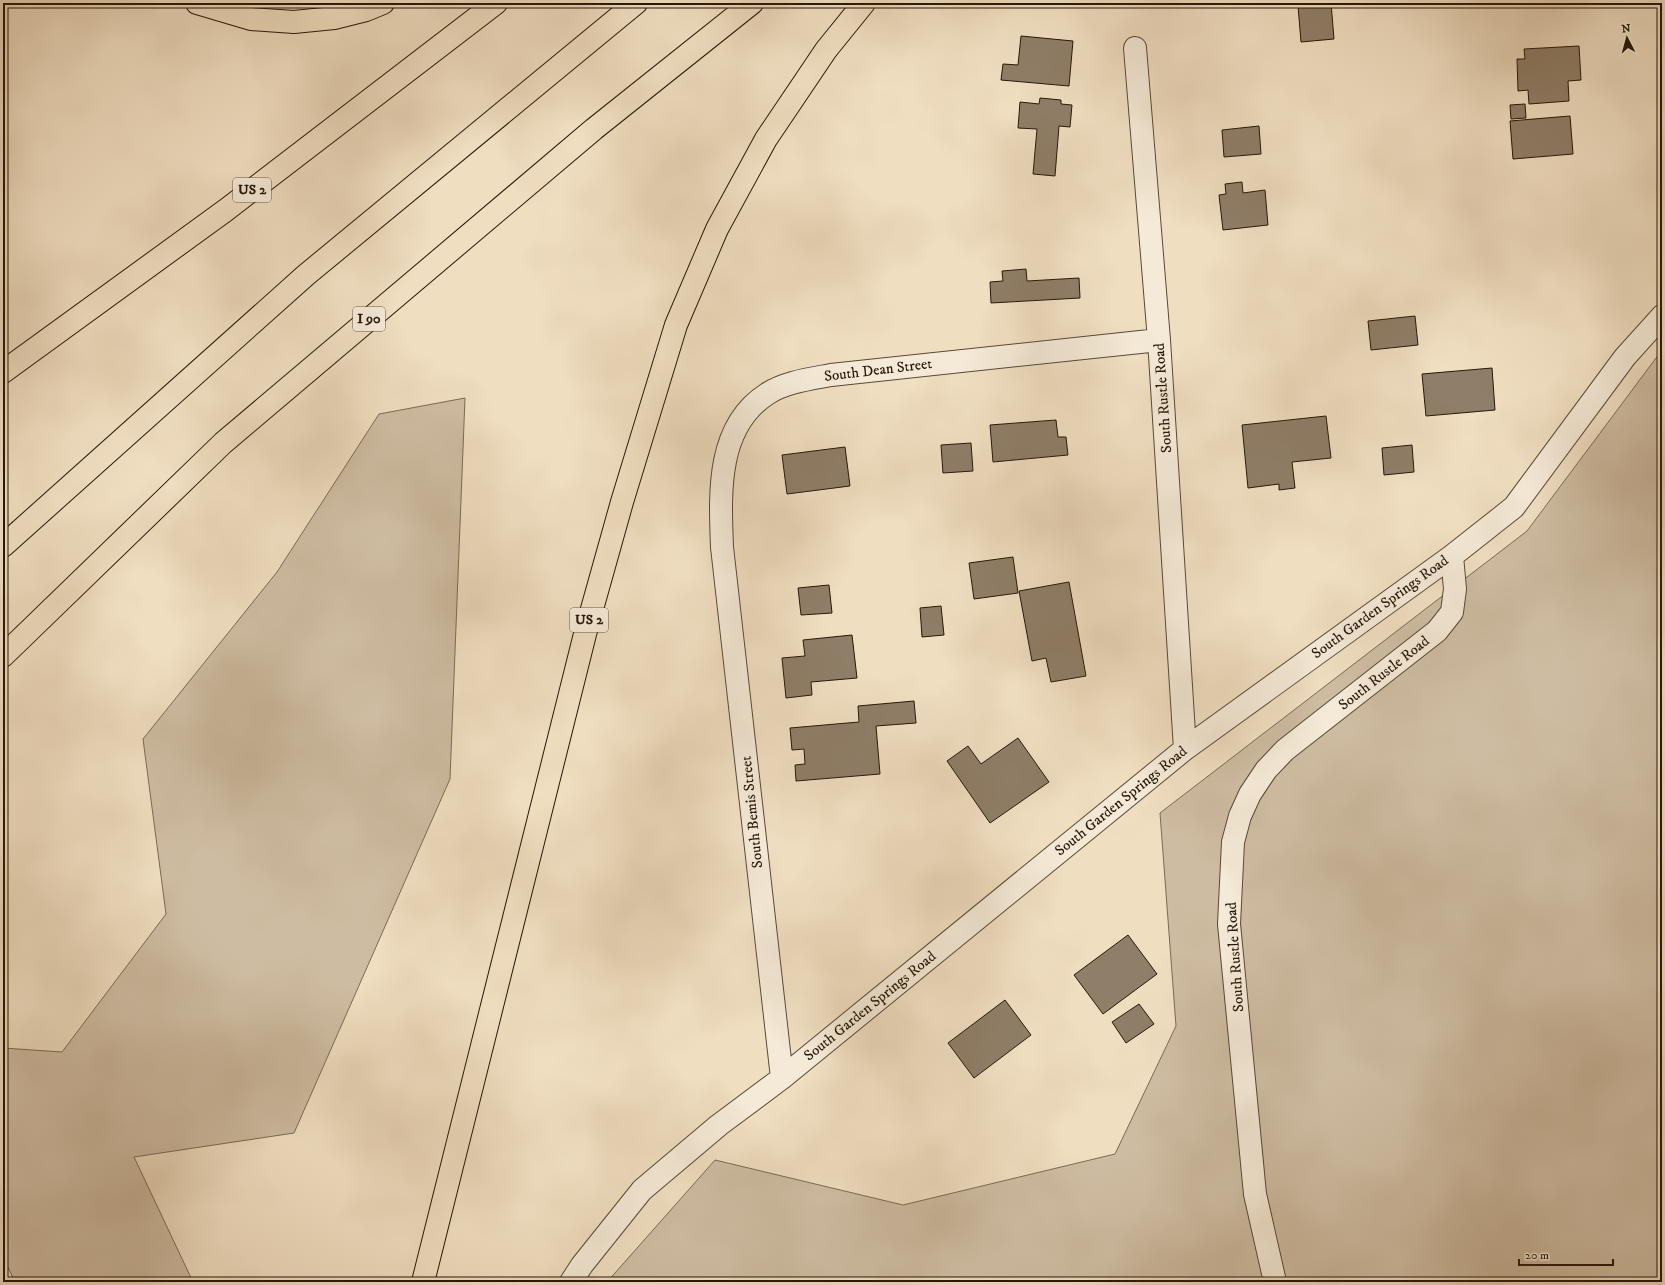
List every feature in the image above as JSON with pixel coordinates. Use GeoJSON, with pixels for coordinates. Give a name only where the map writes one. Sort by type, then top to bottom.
{"type":"FeatureCollection","features":[{"type":"Feature","properties":{"kind":"highway"},"geometry":{"type":"LineString","coordinates":[[197,3],[251,19],[294,22],[334,18],[366,10],[383,3]]}},
{"type":"Feature","properties":{"kind":"highway","name":"US 2"},"geometry":{"type":"LineString","coordinates":[[3,372],[226,210],[496,3]]}},
{"type":"Feature","properties":{"kind":"highway"},"geometry":{"type":"LineString","coordinates":[[3,546],[306,275],[636,3]]}},
{"type":"Feature","properties":{"kind":"highway","name":"I 90"},"geometry":{"type":"LineString","coordinates":[[3,656],[223,443],[594,129],[752,3]]}},
{"type":"Feature","properties":{"kind":"highway","name":"US 2"},"geometry":{"type":"LineString","coordinates":[[423,1282],[585,634],[622,502],[676,325],[717,229],[766,139],[826,50],[864,3]]}},
{"type":"Feature","properties":{"kind":"street","name":"South Rustle Road"},"geometry":{"type":"LineString","coordinates":[[1135,48],[1159,340],[1185,749]]}},
{"type":"Feature","properties":{"kind":"street","name":"South Garden Springs Road"},"geometry":{"type":"LineString","coordinates":[[571,1282],[582,1265],[642,1190],[719,1125],[782,1078],[1185,749],[1452,556],[1514,507],[1625,357],[1662,316]]}},
{"type":"Feature","properties":{"kind":"street","name":"South Dean Street"},"geometry":{"type":"LineString","coordinates":[[722,546],[720,507],[725,456],[735,430],[750,408],[767,394],[793,383],[831,375],[1159,340]]}},
{"type":"Feature","properties":{"kind":"street","name":"South Bemis Street"},"geometry":{"type":"LineString","coordinates":[[722,546],[782,1078]]}},
{"type":"Feature","properties":{"kind":"street","name":"South Rustle Road"},"geometry":{"type":"LineString","coordinates":[[1275,1282],[1255,1194],[1229,924],[1233,842],[1240,816],[1250,794],[1266,770],[1284,750],[1437,631],[1452,612],[1455,589],[1452,556]]}},
{"type":"Feature","properties":{"kind":"shaded area"},"geometry":{"type":"Polygon","coordinates":[[[1662,350],[1662,1282],[607,1282],[715,1160],[903,1205],[1115,1154],[1176,1026],[1160,813],[1527,531],[1662,350]]]}},
{"type":"Feature","properties":{"kind":"shaded area"},"geometry":{"type":"Polygon","coordinates":[[[465,398],[450,779],[294,1133],[134,1157],[193,1282],[15,1282],[3,1257],[3,1048],[62,1052],[166,914],[143,739],[277,572],[379,414],[465,398]]]}},
{"type":"Feature","properties":{"kind":"building"},"geometry":{"type":"Polygon","coordinates":[[[1331,3],[1334,39],[1301,42],[1298,6],[1331,3]]]}},
{"type":"Feature","properties":{"kind":"building"},"geometry":{"type":"Polygon","coordinates":[[[1021,36],[1073,41],[1069,86],[1001,80],[1003,64],[1018,65],[1021,36]]]}},
{"type":"Feature","properties":{"kind":"building"},"geometry":{"type":"Polygon","coordinates":[[[1579,46],[1581,80],[1568,81],[1569,101],[1529,104],[1528,90],[1518,91],[1517,59],[1525,59],[1524,49],[1579,46]]]}},
{"type":"Feature","properties":{"kind":"building"},"geometry":{"type":"Polygon","coordinates":[[[1040,98],[1061,100],[1061,104],[1072,105],[1070,127],[1059,126],[1055,176],[1033,174],[1037,129],[1018,128],[1020,102],[1039,104],[1040,98]]]}},
{"type":"Feature","properties":{"kind":"building"},"geometry":{"type":"Polygon","coordinates":[[[1525,104],[1526,118],[1511,119],[1510,105],[1525,104]]]}},
{"type":"Feature","properties":{"kind":"building"},"geometry":{"type":"Polygon","coordinates":[[[1570,116],[1573,154],[1513,159],[1510,121],[1570,116]]]}},
{"type":"Feature","properties":{"kind":"building"},"geometry":{"type":"Polygon","coordinates":[[[1259,126],[1261,154],[1224,157],[1222,130],[1259,126]]]}},
{"type":"Feature","properties":{"kind":"building"},"geometry":{"type":"Polygon","coordinates":[[[1242,182],[1243,193],[1265,190],[1268,225],[1223,230],[1219,195],[1226,194],[1225,184],[1242,182]]]}},
{"type":"Feature","properties":{"kind":"building"},"geometry":{"type":"Polygon","coordinates":[[[1026,269],[1027,281],[1079,278],[1080,298],[991,303],[990,282],[1003,281],[1002,271],[1026,269]]]}},
{"type":"Feature","properties":{"kind":"building"},"geometry":{"type":"Polygon","coordinates":[[[1415,316],[1418,345],[1371,350],[1368,321],[1415,316]]]}},
{"type":"Feature","properties":{"kind":"building"},"geometry":{"type":"Polygon","coordinates":[[[1492,368],[1495,410],[1426,416],[1422,374],[1492,368]]]}},
{"type":"Feature","properties":{"kind":"building"},"geometry":{"type":"Polygon","coordinates":[[[1326,416],[1331,458],[1292,462],[1295,488],[1279,490],[1279,484],[1248,488],[1242,425],[1326,416]]]}},
{"type":"Feature","properties":{"kind":"building"},"geometry":{"type":"Polygon","coordinates":[[[1056,420],[1058,437],[1066,437],[1068,455],[993,462],[990,425],[1056,420]]]}},
{"type":"Feature","properties":{"kind":"building"},"geometry":{"type":"Polygon","coordinates":[[[971,443],[973,471],[943,473],[941,445],[971,443]]]}},
{"type":"Feature","properties":{"kind":"building"},"geometry":{"type":"Polygon","coordinates":[[[1412,445],[1414,472],[1384,475],[1382,448],[1412,445]]]}},
{"type":"Feature","properties":{"kind":"building"},"geometry":{"type":"Polygon","coordinates":[[[845,447],[850,486],[787,494],[782,455],[845,447]]]}},
{"type":"Feature","properties":{"kind":"building"},"geometry":{"type":"Polygon","coordinates":[[[1013,557],[1018,593],[974,599],[969,563],[1013,557]]]}},
{"type":"Feature","properties":{"kind":"building"},"geometry":{"type":"Polygon","coordinates":[[[1069,582],[1086,676],[1051,682],[1046,658],[1032,661],[1019,591],[1069,582]]]}},
{"type":"Feature","properties":{"kind":"building"},"geometry":{"type":"Polygon","coordinates":[[[829,585],[832,613],[801,615],[798,588],[829,585]]]}},
{"type":"Feature","properties":{"kind":"building"},"geometry":{"type":"Polygon","coordinates":[[[941,606],[944,635],[922,637],[920,608],[941,606]]]}},
{"type":"Feature","properties":{"kind":"building"},"geometry":{"type":"Polygon","coordinates":[[[852,635],[857,678],[811,682],[812,695],[786,698],[782,658],[805,656],[803,640],[852,635]]]}},
{"type":"Feature","properties":{"kind":"building"},"geometry":{"type":"Polygon","coordinates":[[[914,701],[916,723],[876,726],[880,774],[796,781],[795,765],[805,764],[804,749],[792,750],[790,728],[859,722],[858,706],[914,701]]]}},
{"type":"Feature","properties":{"kind":"building"},"geometry":{"type":"Polygon","coordinates":[[[1018,738],[1049,782],[990,823],[947,761],[968,746],[981,764],[1018,738]]]}},
{"type":"Feature","properties":{"kind":"building"},"geometry":{"type":"Polygon","coordinates":[[[1128,935],[1157,974],[1103,1014],[1074,975],[1128,935]]]}},
{"type":"Feature","properties":{"kind":"building"},"geometry":{"type":"Polygon","coordinates":[[[1005,1000],[1031,1035],[974,1078],[948,1043],[1005,1000]]]}},
{"type":"Feature","properties":{"kind":"building"},"geometry":{"type":"Polygon","coordinates":[[[1139,1004],[1154,1024],[1126,1043],[1112,1022],[1139,1004]]]}}]}
